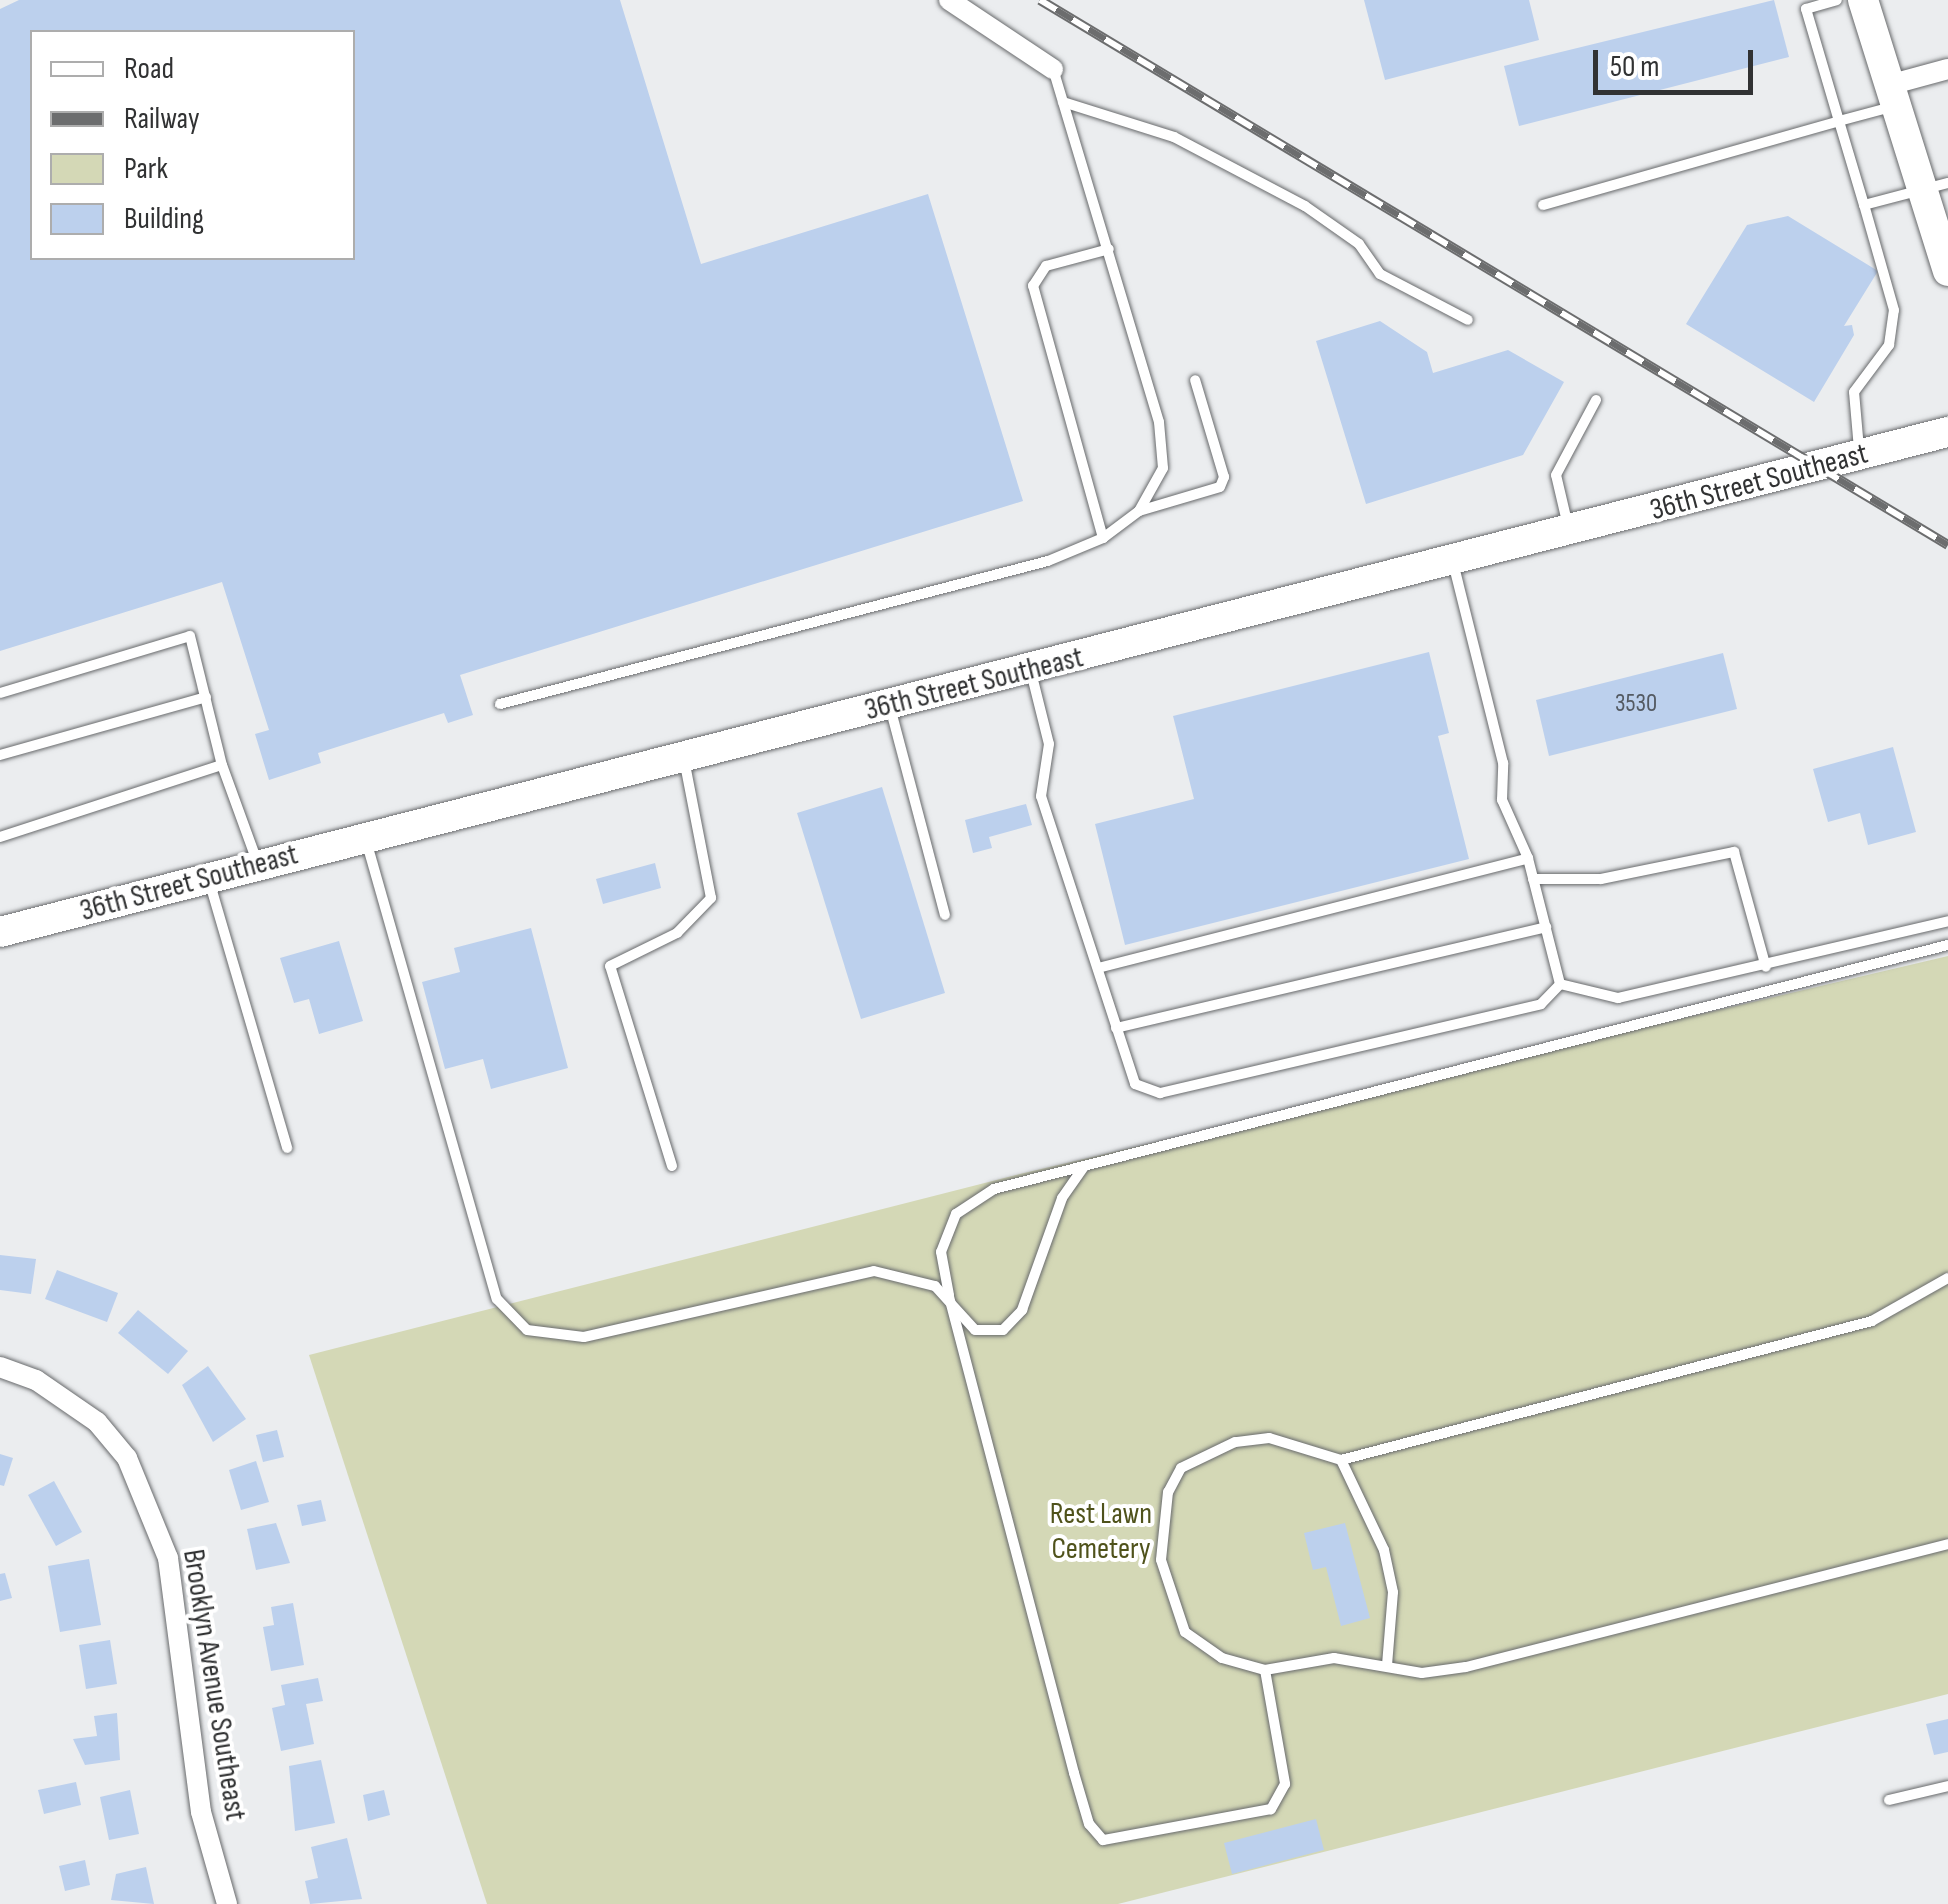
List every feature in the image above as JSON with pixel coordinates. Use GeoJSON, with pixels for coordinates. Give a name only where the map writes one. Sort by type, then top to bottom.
{"type":"FeatureCollection","features":[{"type":"Feature","properties":{"kind":"street"},"geometry":{"type":"LineString","coordinates":[[949,0],[1053,69]]}},
{"type":"Feature","properties":{"kind":"street"},"geometry":{"type":"LineString","coordinates":[[1863,0],[1892,95],[1934,186],[1948,271]]}},
{"type":"Feature","properties":{"kind":"street"},"geometry":{"type":"LineString","coordinates":[[1892,95],[1948,69]]}},
{"type":"Feature","properties":{"kind":"street","name":"36th Street Southeast"},"geometry":{"type":"LineString","coordinates":[[0,932],[1948,432]]}},
{"type":"Feature","properties":{"kind":"street","name":"Brooklyn Avenue Southeast"},"geometry":{"type":"LineString","coordinates":[[0,1368],[36,1380],[97,1422],[127,1458],[168,1558],[201,1812],[228,1904]]}},
{"type":"Feature","properties":{"kind":"lane"},"geometry":{"type":"LineString","coordinates":[[1838,0],[1806,9],[1894,310],[1889,345],[1854,392],[1860,455]]}},
{"type":"Feature","properties":{"kind":"lane"},"geometry":{"type":"LineString","coordinates":[[1053,69],[1159,422],[1163,468],[1139,511]]}},
{"type":"Feature","properties":{"kind":"lane"},"geometry":{"type":"LineString","coordinates":[[1543,205],[1839,121],[1892,95]]}},
{"type":"Feature","properties":{"kind":"lane"},"geometry":{"type":"LineString","coordinates":[[1063,102],[1174,137],[1305,206],[1359,244],[1380,274],[1468,320]]}},
{"type":"Feature","properties":{"kind":"lane"},"geometry":{"type":"LineString","coordinates":[[1864,205],[1934,186]]}},
{"type":"Feature","properties":{"kind":"lane"},"geometry":{"type":"LineString","coordinates":[[1103,538],[1033,286],[1046,266],[1108,249]]}},
{"type":"Feature","properties":{"kind":"lane"},"geometry":{"type":"LineString","coordinates":[[500,704],[1048,561],[1103,538],[1139,511],[1220,487],[1224,476],[1195,380]]}},
{"type":"Feature","properties":{"kind":"lane"},"geometry":{"type":"LineString","coordinates":[[1570,532],[1556,475],[1596,400]]}},
{"type":"Feature","properties":{"kind":"lane"},"geometry":{"type":"LineString","coordinates":[[1453,562],[1504,764],[1502,800],[1528,858],[1560,984]]}},
{"type":"Feature","properties":{"kind":"lane"},"geometry":{"type":"LineString","coordinates":[[0,694],[190,636],[222,765],[258,865]]}},
{"type":"Feature","properties":{"kind":"lane"},"geometry":{"type":"LineString","coordinates":[[1030,670],[1048,744],[1040,796],[1135,1084],[1160,1093],[1541,1004],[1560,984]]}},
{"type":"Feature","properties":{"kind":"lane"},"geometry":{"type":"LineString","coordinates":[[0,755],[206,697]]}},
{"type":"Feature","properties":{"kind":"lane"},"geometry":{"type":"LineString","coordinates":[[890,706],[944,915]]}},
{"type":"Feature","properties":{"kind":"lane"},"geometry":{"type":"LineString","coordinates":[[672,1166],[610,966],[678,934],[710,898],[684,758]]}},
{"type":"Feature","properties":{"kind":"lane"},"geometry":{"type":"LineString","coordinates":[[0,837],[222,765]]}},
{"type":"Feature","properties":{"kind":"lane"},"geometry":{"type":"LineString","coordinates":[[365,838],[458,1180],[508,1318],[555,1338],[584,1336],[874,1271],[910,1276],[949,1295],[975,1330],[1014,1323],[1062,1198],[1084,1166]]}},
{"type":"Feature","properties":{"kind":"lane"},"geometry":{"type":"LineString","coordinates":[[1533,878],[1601,879],[1734,852],[1766,967]]}},
{"type":"Feature","properties":{"kind":"lane"},"geometry":{"type":"LineString","coordinates":[[1098,968],[1528,858]]}},
{"type":"Feature","properties":{"kind":"lane"},"geometry":{"type":"LineString","coordinates":[[208,878],[287,1148]]}},
{"type":"Feature","properties":{"kind":"lane"},"geometry":{"type":"LineString","coordinates":[[1560,984],[1618,998],[1766,967],[1948,921]]}},
{"type":"Feature","properties":{"kind":"lane"},"geometry":{"type":"LineString","coordinates":[[1116,1028],[1546,927]]}},
{"type":"Feature","properties":{"kind":"lane"},"geometry":{"type":"LineString","coordinates":[[1264,1670],[1286,1784],[1270,1808],[1102,1840],[1074,1774],[949,1295],[942,1252],[947,1229],[970,1200],[1084,1166],[1948,945]]}},
{"type":"Feature","properties":{"kind":"lane"},"geometry":{"type":"LineString","coordinates":[[1948,1278],[1872,1320],[1341,1460],[1268,1438],[1235,1442],[1181,1468],[1168,1492],[1160,1560],[1185,1632],[1222,1658],[1264,1670],[1334,1658],[1422,1674],[1466,1667],[1948,1544]]}},
{"type":"Feature","properties":{"kind":"lane"},"geometry":{"type":"LineString","coordinates":[[1341,1460],[1384,1550],[1393,1592],[1387,1665]]}},
{"type":"Feature","properties":{"kind":"lane"},"geometry":{"type":"LineString","coordinates":[[1889,1800],[1948,1786]]}},
{"type":"Feature","properties":{"kind":"green space","name":"Rest Lawn Cemetery"},"geometry":{"type":"Polygon","coordinates":[[[1948,956],[1948,1694],[1118,1904],[487,1904],[309,1355],[1020,1174],[1948,956]]]}},
{"type":"Feature","properties":{"kind":"building"},"geometry":{"type":"Polygon","coordinates":[[[19,0],[620,0],[701,264],[928,194],[1023,501],[460,675],[473,715],[448,723],[444,713],[318,753],[321,763],[269,780],[255,734],[269,730],[222,582],[0,651],[0,9],[19,0]]]}},
{"type":"Feature","properties":{"kind":"building"},"geometry":{"type":"Polygon","coordinates":[[[1364,0],[1529,0],[1539,40],[1385,80],[1364,0]]]}},
{"type":"Feature","properties":{"kind":"building"},"geometry":{"type":"Polygon","coordinates":[[[1774,0],[1789,57],[1519,126],[1504,66],[1774,0]]]}},
{"type":"Feature","properties":{"kind":"building"},"geometry":{"type":"Polygon","coordinates":[[[1788,216],[1878,271],[1844,326],[1852,325],[1854,335],[1814,402],[1686,324],[1747,225],[1788,216]]]}},
{"type":"Feature","properties":{"kind":"building"},"geometry":{"type":"Polygon","coordinates":[[[1380,321],[1427,352],[1433,373],[1508,350],[1564,382],[1523,455],[1366,504],[1316,341],[1380,321]]]}},
{"type":"Feature","properties":{"kind":"building"},"geometry":{"type":"Polygon","coordinates":[[[1429,652],[1449,733],[1438,736],[1469,859],[1125,945],[1095,824],[1194,799],[1173,716],[1429,652]]]}},
{"type":"Feature","properties":{"kind":"building"},"geometry":{"type":"Polygon","coordinates":[[[1723,653],[1737,709],[1549,756],[1536,700],[1723,653]]]}},
{"type":"Feature","properties":{"kind":"building"},"geometry":{"type":"Polygon","coordinates":[[[1893,747],[1916,832],[1868,845],[1860,813],[1828,822],[1813,769],[1893,747]]]}},
{"type":"Feature","properties":{"kind":"building"},"geometry":{"type":"Polygon","coordinates":[[[882,787],[945,993],[861,1019],[797,813],[882,787]]]}},
{"type":"Feature","properties":{"kind":"building"},"geometry":{"type":"Polygon","coordinates":[[[1026,804],[1032,825],[989,837],[992,848],[973,853],[965,820],[1026,804]]]}},
{"type":"Feature","properties":{"kind":"building"},"geometry":{"type":"Polygon","coordinates":[[[655,863],[661,888],[603,904],[596,879],[655,863]]]}},
{"type":"Feature","properties":{"kind":"building"},"geometry":{"type":"Polygon","coordinates":[[[531,928],[568,1068],[491,1089],[483,1059],[445,1069],[422,982],[460,972],[454,948],[531,928]]]}},
{"type":"Feature","properties":{"kind":"building"},"geometry":{"type":"Polygon","coordinates":[[[339,941],[363,1021],[319,1034],[309,999],[294,1003],[280,958],[339,941]]]}},
{"type":"Feature","properties":{"kind":"building"},"geometry":{"type":"Polygon","coordinates":[[[0,1255],[36,1259],[31,1294],[0,1290],[0,1255]]]}},
{"type":"Feature","properties":{"kind":"building"},"geometry":{"type":"Polygon","coordinates":[[[57,1270],[118,1293],[107,1322],[45,1299],[57,1270]]]}},
{"type":"Feature","properties":{"kind":"building"},"geometry":{"type":"Polygon","coordinates":[[[138,1310],[188,1351],[168,1374],[118,1333],[138,1310]]]}},
{"type":"Feature","properties":{"kind":"building"},"geometry":{"type":"Polygon","coordinates":[[[208,1366],[246,1419],[213,1442],[182,1385],[208,1366]]]}},
{"type":"Feature","properties":{"kind":"building"},"geometry":{"type":"Polygon","coordinates":[[[277,1430],[284,1457],[263,1462],[256,1435],[277,1430]]]}},
{"type":"Feature","properties":{"kind":"building"},"geometry":{"type":"Polygon","coordinates":[[[0,1454],[13,1458],[4,1486],[0,1485],[0,1454]]]}},
{"type":"Feature","properties":{"kind":"building"},"geometry":{"type":"Polygon","coordinates":[[[256,1461],[269,1502],[241,1510],[229,1470],[256,1461]]]}},
{"type":"Feature","properties":{"kind":"building"},"geometry":{"type":"Polygon","coordinates":[[[54,1481],[82,1532],[56,1546],[28,1495],[54,1481]]]}},
{"type":"Feature","properties":{"kind":"building"},"geometry":{"type":"Polygon","coordinates":[[[321,1500],[326,1521],[302,1526],[297,1505],[321,1500]]]}},
{"type":"Feature","properties":{"kind":"building"},"geometry":{"type":"Polygon","coordinates":[[[276,1523],[290,1563],[256,1570],[247,1529],[276,1523]]]}},
{"type":"Feature","properties":{"kind":"building"},"geometry":{"type":"Polygon","coordinates":[[[1345,1523],[1370,1618],[1341,1626],[1326,1567],[1313,1570],[1304,1533],[1345,1523]]]}},
{"type":"Feature","properties":{"kind":"building"},"geometry":{"type":"Polygon","coordinates":[[[89,1559],[101,1625],[60,1632],[48,1566],[89,1559]]]}},
{"type":"Feature","properties":{"kind":"building"},"geometry":{"type":"Polygon","coordinates":[[[5,1573],[12,1598],[0,1601],[0,1574],[5,1573]]]}},
{"type":"Feature","properties":{"kind":"building"},"geometry":{"type":"Polygon","coordinates":[[[293,1603],[304,1665],[271,1671],[263,1627],[274,1625],[271,1607],[293,1603]]]}},
{"type":"Feature","properties":{"kind":"building"},"geometry":{"type":"Polygon","coordinates":[[[110,1640],[117,1684],[86,1689],[79,1645],[110,1640]]]}},
{"type":"Feature","properties":{"kind":"building"},"geometry":{"type":"Polygon","coordinates":[[[318,1678],[323,1701],[306,1704],[314,1744],[281,1751],[272,1708],[285,1705],[281,1685],[318,1678]]]}},
{"type":"Feature","properties":{"kind":"building"},"geometry":{"type":"Polygon","coordinates":[[[117,1713],[120,1760],[85,1765],[73,1739],[97,1736],[94,1716],[117,1713]]]}},
{"type":"Feature","properties":{"kind":"building"},"geometry":{"type":"Polygon","coordinates":[[[1948,1719],[1948,1752],[1934,1755],[1926,1724],[1948,1719]]]}},
{"type":"Feature","properties":{"kind":"building"},"geometry":{"type":"Polygon","coordinates":[[[321,1760],[335,1823],[295,1831],[289,1766],[321,1760]]]}},
{"type":"Feature","properties":{"kind":"building"},"geometry":{"type":"Polygon","coordinates":[[[76,1782],[81,1805],[44,1814],[38,1790],[76,1782]]]}},
{"type":"Feature","properties":{"kind":"building"},"geometry":{"type":"Polygon","coordinates":[[[130,1790],[139,1834],[109,1840],[100,1797],[130,1790]]]}},
{"type":"Feature","properties":{"kind":"building"},"geometry":{"type":"Polygon","coordinates":[[[384,1790],[390,1815],[368,1821],[363,1795],[384,1790]]]}},
{"type":"Feature","properties":{"kind":"building"},"geometry":{"type":"Polygon","coordinates":[[[1316,1819],[1324,1850],[1232,1874],[1224,1843],[1316,1819]]]}},
{"type":"Feature","properties":{"kind":"building"},"geometry":{"type":"Polygon","coordinates":[[[347,1838],[362,1899],[310,1904],[305,1881],[318,1878],[311,1847],[347,1838]]]}},
{"type":"Feature","properties":{"kind":"building"},"geometry":{"type":"Polygon","coordinates":[[[85,1860],[90,1885],[65,1891],[59,1866],[85,1860]]]}},
{"type":"Feature","properties":{"kind":"building"},"geometry":{"type":"Polygon","coordinates":[[[146,1867],[154,1904],[111,1900],[116,1874],[146,1867]]]}},
{"type":"Feature","properties":{"kind":"railway"},"geometry":{"type":"LineString","coordinates":[[1040,0],[1948,545]]}}]}
